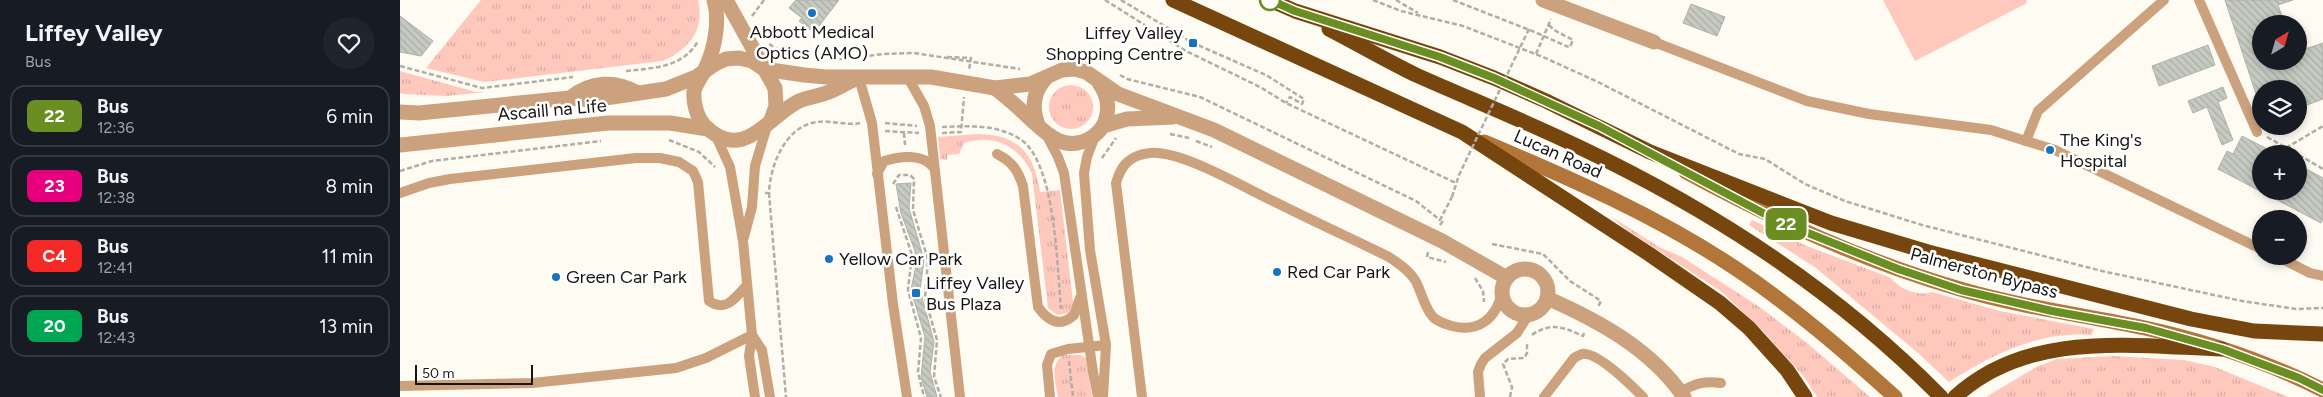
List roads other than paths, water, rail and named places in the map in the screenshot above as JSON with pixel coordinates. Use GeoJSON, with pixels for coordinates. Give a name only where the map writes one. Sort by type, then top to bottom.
{"type":"FeatureCollection","features":[{"type":"Feature","properties":{"kind":"highway","name":"Lucan Road"},"geometry":{"type":"LineString","coordinates":[[1173,0],[1462,132]]}},
{"type":"Feature","properties":{"kind":"highway"},"geometry":{"type":"LineString","coordinates":[[1270,0],[1295,11],[1414,74],[1580,147],[1695,208],[1772,256],[1830,299],[1916,371],[1942,397]]}},
{"type":"Feature","properties":{"kind":"highway"},"geometry":{"type":"LineString","coordinates":[[1295,11],[1424,52],[1494,78],[1650,152],[1831,222],[1928,252],[2191,319],[2254,331],[2323,334]]}},
{"type":"Feature","properties":{"kind":"highway"},"geometry":{"type":"LineString","coordinates":[[1462,132],[1649,254],[1720,304],[1749,328],[1787,370],[1805,397]]}},
{"type":"Feature","properties":{"kind":"highway"},"geometry":{"type":"LineString","coordinates":[[1955,397],[1997,367],[2018,358],[2046,350],[2080,346],[2222,349]]}},
{"type":"Feature","properties":{"kind":"main road","name":"Lucan Road"},"geometry":{"type":"LineString","coordinates":[[1462,132],[1550,169],[1636,211],[1718,258],[1782,302],[1895,397]]}},
{"type":"Feature","properties":{"kind":"main road","name":"Palmerston Bypass"},"geometry":{"type":"LineString","coordinates":[[1650,152],[1778,221],[1898,269],[1961,290],[2052,311],[2146,328],[2222,349],[2299,378],[2323,390]]}},
{"type":"Feature","properties":{"kind":"street"},"geometry":{"type":"LineString","coordinates":[[714,0],[716,28],[709,61],[694,90],[699,117],[712,132],[724,138],[737,140],[751,138],[800,101],[829,92],[859,78]]}},
{"type":"Feature","properties":{"kind":"street"},"geometry":{"type":"LineString","coordinates":[[726,0],[772,80],[776,93],[776,106],[769,123]]}},
{"type":"Feature","properties":{"kind":"street"},"geometry":{"type":"LineString","coordinates":[[1543,0],[1654,42]]}},
{"type":"Feature","properties":{"kind":"street"},"geometry":{"type":"LineString","coordinates":[[704,73],[715,64],[726,59],[740,58],[752,61],[764,69],[826,77],[907,76],[959,81],[995,88],[1030,84],[1062,70],[1074,69],[1086,72],[1118,94],[1182,116],[1214,130],[1442,241],[1507,278]]}},
{"type":"Feature","properties":{"kind":"street","name":"Ascaill na Life"},"geometry":{"type":"LineString","coordinates":[[400,112],[419,113],[570,98],[582,88],[609,84],[625,86],[638,93],[666,89],[704,73]]}},
{"type":"Feature","properties":{"kind":"street"},"geometry":{"type":"LineString","coordinates":[[1043,131],[1034,115],[1033,103],[1036,92],[1047,77]]}},
{"type":"Feature","properties":{"kind":"street"},"geometry":{"type":"LineString","coordinates":[[1097,79],[1104,90],[1108,102],[1108,114],[1099,131]]}},
{"type":"Feature","properties":{"kind":"street"},"geometry":{"type":"LineString","coordinates":[[995,88],[1043,131],[1058,142],[1071,144],[1084,142],[1099,131],[1127,119],[1182,116]]}},
{"type":"Feature","properties":{"kind":"street","name":"Ascaill na Life"},"geometry":{"type":"LineString","coordinates":[[400,145],[608,123],[661,123],[712,132]]}},
{"type":"Feature","properties":{"kind":"street"},"geometry":{"type":"LineString","coordinates":[[1520,270],[1535,272],[1545,283],[1547,298],[1540,309],[1529,314],[1516,313],[1506,305],[1502,292],[1507,278],[1520,270]]}},
{"type":"Feature","properties":{"kind":"street"},"geometry":{"type":"LineString","coordinates":[[1547,298],[1582,314],[1627,340],[1646,356],[1683,395]]}},
{"type":"Feature","properties":{"kind":"lane"},"geometry":{"type":"LineString","coordinates":[[2026,141],[2038,111],[2164,0]]}},
{"type":"Feature","properties":{"kind":"lane"},"geometry":{"type":"LineString","coordinates":[[2199,0],[2252,121]]}},
{"type":"Feature","properties":{"kind":"lane"},"geometry":{"type":"LineString","coordinates":[[1654,42],[1807,101],[1869,114],[1991,130],[2055,150],[2252,245]]}},
{"type":"Feature","properties":{"kind":"lane"},"geometry":{"type":"LineString","coordinates":[[907,76],[924,106],[931,130],[960,397]]}},
{"type":"Feature","properties":{"kind":"lane"},"geometry":{"type":"LineString","coordinates":[[859,78],[873,127],[893,304],[907,397]]}},
{"type":"Feature","properties":{"kind":"lane"},"geometry":{"type":"LineString","coordinates":[[743,241],[752,207],[755,166],[769,123]]}},
{"type":"Feature","properties":{"kind":"lane"},"geometry":{"type":"LineString","coordinates":[[1043,131],[1058,156],[1064,174],[1098,397]]}},
{"type":"Feature","properties":{"kind":"lane"},"geometry":{"type":"LineString","coordinates":[[1099,131],[1086,157],[1084,173],[1090,250],[1106,345],[1102,397]]}},
{"type":"Feature","properties":{"kind":"lane"},"geometry":{"type":"LineString","coordinates":[[712,132],[730,167],[743,241],[752,335],[749,356],[756,397]]}},
{"type":"Feature","properties":{"kind":"lane"},"geometry":{"type":"LineString","coordinates":[[1142,397],[1116,183],[1120,170],[1127,161],[1138,155],[1152,153],[1190,162],[1389,257],[1407,270],[1414,279],[1427,308],[1441,322],[1466,328],[1482,325],[1490,318],[1499,305],[1502,292]]}},
{"type":"Feature","properties":{"kind":"lane"},"geometry":{"type":"LineString","coordinates":[[997,154],[1007,159],[1017,169],[1023,186],[1038,308],[1051,321],[1062,323],[1069,320],[1078,309],[1081,292]]}},
{"type":"Feature","properties":{"kind":"lane"},"geometry":{"type":"LineString","coordinates":[[400,193],[429,182],[519,170],[636,158],[673,160],[693,171],[698,182],[709,301],[718,306],[727,305],[747,285]]}},
{"type":"Feature","properties":{"kind":"lane"},"geometry":{"type":"LineString","coordinates":[[877,174],[884,161],[890,160],[920,158],[930,162],[934,168]]}},
{"type":"Feature","properties":{"kind":"lane"},"geometry":{"type":"LineString","coordinates":[[2294,265],[2310,273],[2323,276]]}},
{"type":"Feature","properties":{"kind":"lane"},"geometry":{"type":"LineString","coordinates":[[1480,397],[1478,372],[1481,364],[1485,358],[1517,333],[1529,314]]}},
{"type":"Feature","properties":{"kind":"lane"},"geometry":{"type":"LineString","coordinates":[[400,386],[532,383],[676,368],[706,358],[752,335]]}},
{"type":"Feature","properties":{"kind":"lane"},"geometry":{"type":"LineString","coordinates":[[752,335],[762,350],[770,397]]}},
{"type":"Feature","properties":{"kind":"lane"},"geometry":{"type":"LineString","coordinates":[[1050,397],[1048,358],[1056,351],[1106,345]]}},
{"type":"Feature","properties":{"kind":"lane"},"geometry":{"type":"LineString","coordinates":[[1544,397],[1574,358],[1582,354],[1588,354],[1602,362],[1643,397]]}},
{"type":"Feature","properties":{"kind":"lane"},"geometry":{"type":"LineString","coordinates":[[1683,395],[1693,384],[1706,381],[1721,383]]}},
{"type":"Feature","properties":{"kind":"place","name":"Abbott Medical Optics (AMO)"},"geometry":{"type":"Point","coordinates":[812,13]}},
{"type":"Feature","properties":{"kind":"place","name":"Liffey Valley Shopping Centre"},"geometry":{"type":"Point","coordinates":[1193,43]}},
{"type":"Feature","properties":{"kind":"place","name":"The King's Hospital"},"geometry":{"type":"Point","coordinates":[2050,150]}},
{"type":"Feature","properties":{"kind":"place","name":"Yellow Car Park"},"geometry":{"type":"Point","coordinates":[829,259]}},
{"type":"Feature","properties":{"kind":"place","name":"Red Car Park"},"geometry":{"type":"Point","coordinates":[1277,272]}},
{"type":"Feature","properties":{"kind":"place","name":"Green Car Park"},"geometry":{"type":"Point","coordinates":[556,277]}},
{"type":"Feature","properties":{"kind":"place","name":"Liffey Valley Bus Plaza"},"geometry":{"type":"Point","coordinates":[916,293]}}]}
